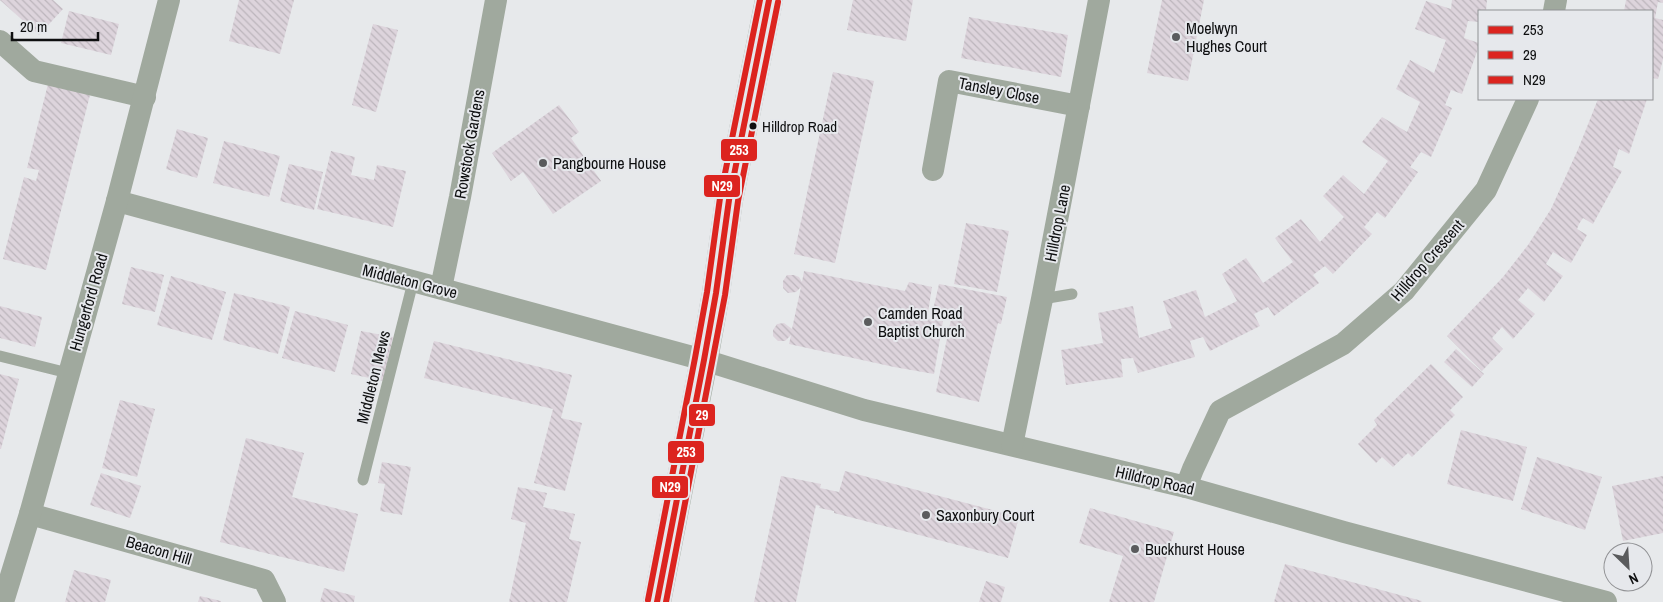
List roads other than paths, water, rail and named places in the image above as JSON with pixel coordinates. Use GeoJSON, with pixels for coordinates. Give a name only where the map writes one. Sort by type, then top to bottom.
{"type":"FeatureCollection","features":[{"type":"Feature","properties":{"kind":"highway"},"geometry":{"type":"LineString","coordinates":[[657,602],[704,360],[729,200],[769,0]]}},
{"type":"Feature","properties":{"kind":"street","name":"Hungerford Road"},"geometry":{"type":"LineString","coordinates":[[3,602],[30,514],[117,201],[169,0]]}},
{"type":"Feature","properties":{"kind":"street","name":"Rowstock Gardens"},"geometry":{"type":"LineString","coordinates":[[441,288],[460,197],[496,0]]}},
{"type":"Feature","properties":{"kind":"street","name":"Hilldrop Lane"},"geometry":{"type":"LineString","coordinates":[[1012,445],[1099,0]]}},
{"type":"Feature","properties":{"kind":"street"},"geometry":{"type":"LineString","coordinates":[[0,42],[34,70],[145,97]]}},
{"type":"Feature","properties":{"kind":"street","name":"Tansley Close"},"geometry":{"type":"LineString","coordinates":[[933,170],[949,80],[1079,106]]}},
{"type":"Feature","properties":{"kind":"street","name":"Hilldrop Crescent"},"geometry":{"type":"LineString","coordinates":[[1186,487],[1192,469],[1220,411],[1343,344],[1404,291],[1486,190],[1528,100]]}},
{"type":"Feature","properties":{"kind":"street","name":"Middleton Grove"},"geometry":{"type":"LineString","coordinates":[[117,201],[704,360]]}},
{"type":"Feature","properties":{"kind":"street","name":"Hilldrop Road"},"geometry":{"type":"LineString","coordinates":[[704,360],[864,410],[1186,487],[1344,532],[1606,602]]}},
{"type":"Feature","properties":{"kind":"street","name":"Beacon Hill"},"geometry":{"type":"LineString","coordinates":[[30,514],[264,580],[275,602]]}},
{"type":"Feature","properties":{"kind":"lane","name":"Middleton Mews"},"geometry":{"type":"LineString","coordinates":[[363,480],[413,282]]}},
{"type":"Feature","properties":{"kind":"lane"},"geometry":{"type":"LineString","coordinates":[[1042,299],[1072,294]]}},
{"type":"Feature","properties":{"kind":"lane"},"geometry":{"type":"LineString","coordinates":[[0,356],[68,373]]}},
{"type":"Feature","properties":{"kind":"place","name":"Moelwyn Hughes Court"},"geometry":{"type":"Point","coordinates":[1176,37]}},
{"type":"Feature","properties":{"kind":"place","name":"Hilldrop Road"},"geometry":{"type":"Point","coordinates":[753,126]}},
{"type":"Feature","properties":{"kind":"place","name":"Pangbourne House"},"geometry":{"type":"Point","coordinates":[543,163]}},
{"type":"Feature","properties":{"kind":"place","name":"Camden Road Baptist Church"},"geometry":{"type":"Point","coordinates":[868,322]}},
{"type":"Feature","properties":{"kind":"place","name":"Saxonbury Court"},"geometry":{"type":"Point","coordinates":[926,515]}},
{"type":"Feature","properties":{"kind":"place","name":"Buckhurst House"},"geometry":{"type":"Point","coordinates":[1135,549]}}]}
